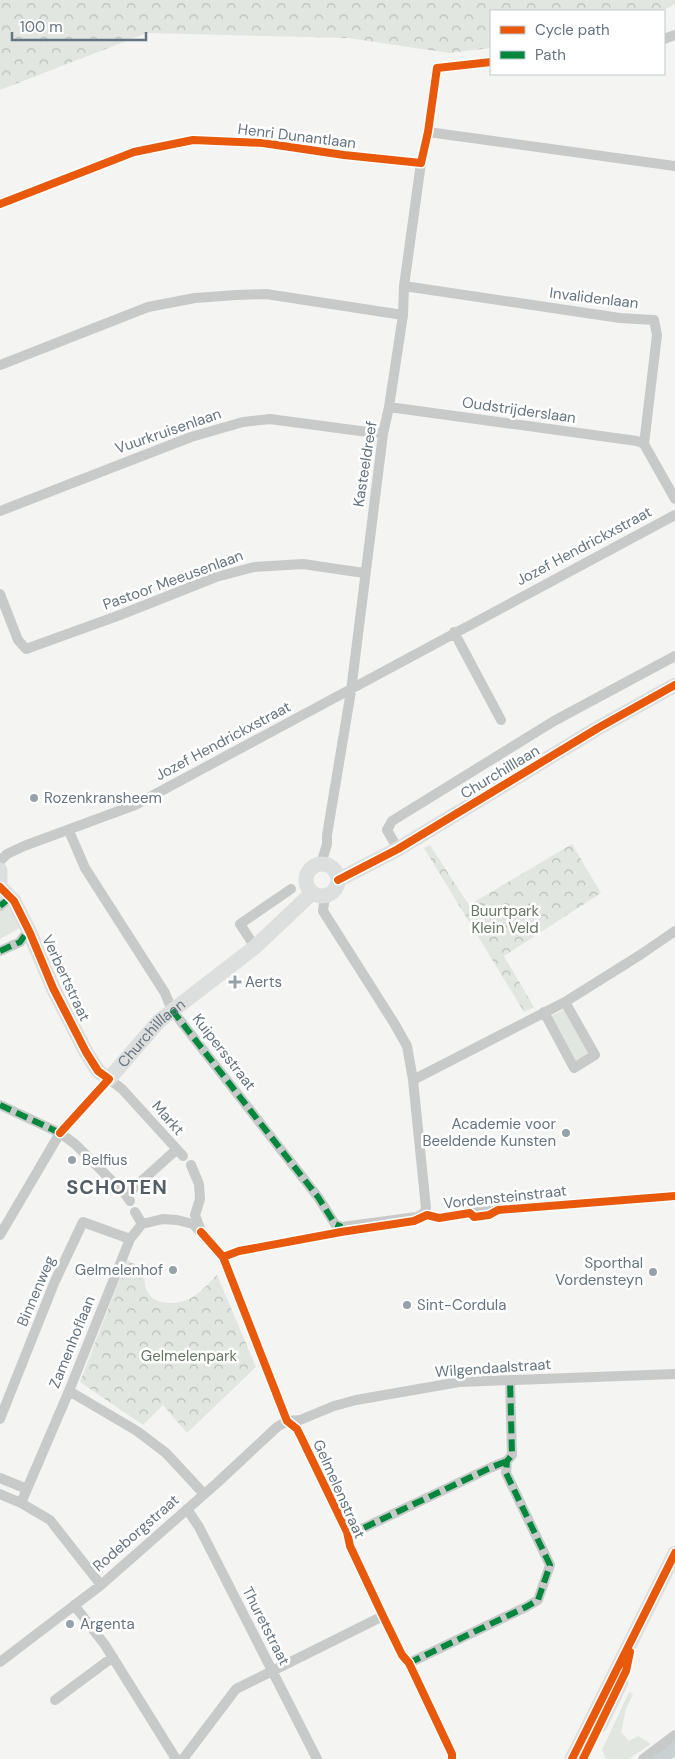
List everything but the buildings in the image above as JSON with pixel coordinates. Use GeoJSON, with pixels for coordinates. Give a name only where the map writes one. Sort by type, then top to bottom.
{"type":"FeatureCollection","features":[{"type":"Feature","properties":{"kind":"street","name":"Kasteeldreef"},"geometry":{"type":"LineString","coordinates":[[322,864],[327,844],[351,691],[364,573],[403,315],[404,286],[421,164],[428,132],[437,68],[490,62]]}},
{"type":"Feature","properties":{"kind":"street"},"geometry":{"type":"LineString","coordinates":[[428,132],[675,166]]}},
{"type":"Feature","properties":{"kind":"street","name":"Henri Dunantlaan"},"geometry":{"type":"LineString","coordinates":[[0,204],[134,152],[193,140],[263,143],[344,156],[421,164]]}},
{"type":"Feature","properties":{"kind":"street","name":"Invalidenlaan"},"geometry":{"type":"LineString","coordinates":[[404,286],[620,318],[654,320],[657,335],[644,444]]}},
{"type":"Feature","properties":{"kind":"street"},"geometry":{"type":"LineString","coordinates":[[0,365],[148,308],[195,298],[236,294],[266,294],[403,315]]}},
{"type":"Feature","properties":{"kind":"street","name":"Oudstrijderslaan"},"geometry":{"type":"LineString","coordinates":[[389,407],[637,440],[644,444]]}},
{"type":"Feature","properties":{"kind":"street","name":"Vuurkruisenlaan"},"geometry":{"type":"LineString","coordinates":[[0,511],[191,437],[243,422],[270,419],[384,434]]}},
{"type":"Feature","properties":{"kind":"street"},"geometry":{"type":"LineString","coordinates":[[644,444],[675,499]]}},
{"type":"Feature","properties":{"kind":"street","name":"Jozef Hendrickxstraat"},"geometry":{"type":"LineString","coordinates":[[0,861],[7,854],[15,850],[135,806],[351,691],[454,632],[675,515]]}},
{"type":"Feature","properties":{"kind":"street","name":"Pastoor Meeusenlaan"},"geometry":{"type":"LineString","coordinates":[[0,597],[18,640],[26,649],[120,615],[216,577],[254,567],[303,564],[364,573]]}},
{"type":"Feature","properties":{"kind":"street"},"geometry":{"type":"LineString","coordinates":[[454,632],[502,720]]}},
{"type":"Feature","properties":{"kind":"street","name":"Churchilllaan"},"geometry":{"type":"LineString","coordinates":[[398,849],[386,830],[392,821],[554,722],[675,656]]}},
{"type":"Feature","properties":{"kind":"street","name":"Churchilllaan"},"geometry":{"type":"LineString","coordinates":[[338,880],[398,849],[598,728],[675,685]]}},
{"type":"Feature","properties":{"kind":"street","name":"Kuipersstraat"},"geometry":{"type":"LineString","coordinates":[[69,831],[85,868],[165,993],[172,1010],[318,1197],[335,1224],[342,1227],[417,1217],[424,1213],[426,1208],[413,1080]]}},
{"type":"Feature","properties":{"kind":"street"},"geometry":{"type":"LineString","coordinates":[[318,895],[334,890],[338,880],[331,867],[322,864],[311,868],[307,873],[306,884],[318,895],[323,911],[394,1023],[406,1046],[413,1080],[565,1002],[675,931]]}},
{"type":"Feature","properties":{"kind":"street"},"geometry":{"type":"LineString","coordinates":[[0,870],[0,882]]}},
{"type":"Feature","properties":{"kind":"street"},"geometry":{"type":"LineString","coordinates":[[255,947],[240,924],[291,889]]}},
{"type":"Feature","properties":{"kind":"street","name":"Churchilllaan"},"geometry":{"type":"LineString","coordinates":[[0,1235],[60,1133],[110,1079],[159,1020],[255,947],[318,895]]}},
{"type":"Feature","properties":{"kind":"street","name":"Verbertstraat"},"geometry":{"type":"LineString","coordinates":[[4,897],[30,933],[53,988],[86,1052],[98,1071],[110,1079]]}},
{"type":"Feature","properties":{"kind":"street"},"geometry":{"type":"LineString","coordinates":[[0,951],[20,942],[25,935],[30,933]]}},
{"type":"Feature","properties":{"kind":"street"},"geometry":{"type":"LineString","coordinates":[[544,1012],[574,1068],[595,1055],[565,1002]]}},
{"type":"Feature","properties":{"kind":"street","name":"Markt"},"geometry":{"type":"LineString","coordinates":[[0,1105],[60,1133],[75,1144],[128,1198],[180,1153],[122,1089],[110,1079]]}},
{"type":"Feature","properties":{"kind":"street"},"geometry":{"type":"LineString","coordinates":[[191,1165],[199,1184],[200,1199],[195,1215],[201,1232]]}},
{"type":"Feature","properties":{"kind":"street","name":"Vordensteinstraat"},"geometry":{"type":"LineString","coordinates":[[223,1258],[239,1251],[414,1221],[427,1215],[439,1218],[470,1213],[474,1217],[489,1215],[498,1210],[675,1196]]}},
{"type":"Feature","properties":{"kind":"street"},"geometry":{"type":"LineString","coordinates":[[135,1212],[142,1224],[163,1220],[177,1220],[193,1224],[201,1232]]}},
{"type":"Feature","properties":{"kind":"street","name":"Binnenweg"},"geometry":{"type":"LineString","coordinates":[[0,1418],[55,1281],[83,1222],[130,1239]]}},
{"type":"Feature","properties":{"kind":"street","name":"Zamenhoflaan"},"geometry":{"type":"LineString","coordinates":[[21,1503],[130,1239],[142,1224]]}},
{"type":"Feature","properties":{"kind":"street","name":"Gelmelenstraat"},"geometry":{"type":"LineString","coordinates":[[201,1232],[223,1258],[287,1421],[297,1429],[347,1532],[350,1546],[383,1616],[402,1655],[409,1663],[452,1754],[452,1759]]}},
{"type":"Feature","properties":{"kind":"street","name":"Wilgendaalstraat"},"geometry":{"type":"LineString","coordinates":[[287,1421],[300,1420],[334,1406],[391,1393],[459,1382],[675,1374]]}},
{"type":"Feature","properties":{"kind":"street"},"geometry":{"type":"LineString","coordinates":[[347,1532],[355,1532],[492,1466],[507,1461],[512,1455],[510,1380]]}},
{"type":"Feature","properties":{"kind":"street"},"geometry":{"type":"LineString","coordinates":[[69,1390],[137,1430],[182,1468],[204,1494]]}},
{"type":"Feature","properties":{"kind":"street","name":"Rodeborgstraat"},"geometry":{"type":"LineString","coordinates":[[0,1662],[101,1585],[277,1427],[287,1421]]}},
{"type":"Feature","properties":{"kind":"street"},"geometry":{"type":"LineString","coordinates":[[409,1663],[538,1600],[550,1566],[506,1473],[507,1461]]}},
{"type":"Feature","properties":{"kind":"street"},"geometry":{"type":"LineString","coordinates":[[0,1478],[27,1489]]}},
{"type":"Feature","properties":{"kind":"street"},"geometry":{"type":"LineString","coordinates":[[0,1494],[21,1503],[50,1520],[101,1585]]}},
{"type":"Feature","properties":{"kind":"street","name":"Thuretstraat"},"geometry":{"type":"LineString","coordinates":[[187,1509],[199,1527],[316,1759]]}},
{"type":"Feature","properties":{"kind":"street"},"geometry":{"type":"LineString","coordinates":[[572,1759],[675,1553]]}},
{"type":"Feature","properties":{"kind":"street"},"geometry":{"type":"LineString","coordinates":[[74,1605],[113,1658],[176,1759]]}},
{"type":"Feature","properties":{"kind":"street"},"geometry":{"type":"LineString","coordinates":[[183,1759],[236,1689],[383,1616]]}},
{"type":"Feature","properties":{"kind":"street"},"geometry":{"type":"LineString","coordinates":[[583,1759],[626,1671],[633,1638]]}},
{"type":"Feature","properties":{"kind":"street"},"geometry":{"type":"LineString","coordinates":[[55,1700],[113,1658]]}},
{"type":"Feature","properties":{"kind":"street"},"geometry":{"type":"LineString","coordinates":[[643,1759],[675,1735]]}},
{"type":"Feature","properties":{"kind":"green space"},"geometry":{"type":"Polygon","coordinates":[[[0,0],[675,0],[675,4],[664,10],[490,10],[490,48],[449,53],[348,38],[147,33],[0,90],[0,0]]]}},
{"type":"Feature","properties":{"kind":"green space","name":"Buurtpark Klein Veld"},"geometry":{"type":"Polygon","coordinates":[[[572,844],[601,893],[504,956],[534,1007],[524,1012],[424,848],[430,845],[469,905],[572,844]]]}},
{"type":"Feature","properties":{"kind":"green space"},"geometry":{"type":"Polygon","coordinates":[[[5,900],[20,928],[0,939],[0,901],[5,900]]]}},
{"type":"Feature","properties":{"kind":"green space"},"geometry":{"type":"Polygon","coordinates":[[[566,1009],[590,1054],[576,1062],[551,1016],[566,1009]]]}},
{"type":"Feature","properties":{"kind":"green space","name":"Gelmelenpark"},"geometry":{"type":"Polygon","coordinates":[[[127,1260],[144,1269],[145,1285],[148,1293],[160,1302],[175,1303],[191,1298],[217,1275],[256,1367],[187,1433],[163,1405],[143,1425],[80,1382],[127,1260]]]}},
{"type":"Feature","properties":{"kind":"green space"},"geometry":{"type":"Polygon","coordinates":[[[629,1692],[633,1694],[626,1709],[621,1732],[629,1741],[638,1736],[651,1744],[629,1759],[606,1759],[602,1750],[629,1692]]]}},
{"type":"Feature","properties":{"kind":"waterway"},"geometry":{"type":"LineString","coordinates":[[657,1759],[675,1747]]}},
{"type":"Feature","properties":{"kind":"marked path"},"geometry":{"type":"LineString","coordinates":[[0,906],[11,897]]}},
{"type":"Feature","properties":{"kind":"marked path"},"geometry":{"type":"LineString","coordinates":[[0,951],[20,942],[25,935],[30,933]]}},
{"type":"Feature","properties":{"kind":"marked path"},"geometry":{"type":"LineString","coordinates":[[172,1010],[318,1197],[335,1224],[342,1227]]}},
{"type":"Feature","properties":{"kind":"marked path"},"geometry":{"type":"LineString","coordinates":[[0,1105],[60,1133]]}},
{"type":"Feature","properties":{"kind":"marked path"},"geometry":{"type":"LineString","coordinates":[[409,1663],[538,1600],[550,1565],[506,1473],[507,1461],[512,1455],[510,1380]]}},
{"type":"Feature","properties":{"kind":"marked path"},"geometry":{"type":"LineString","coordinates":[[347,1532],[355,1532],[507,1461]]}},
{"type":"Feature","properties":{"kind":"cycle path"},"geometry":{"type":"LineString","coordinates":[[0,204],[134,152],[193,140],[263,143],[344,155],[421,163],[428,132],[437,68],[490,62]]}},
{"type":"Feature","properties":{"kind":"cycle path"},"geometry":{"type":"LineString","coordinates":[[338,880],[398,849],[598,728],[675,685]]}},
{"type":"Feature","properties":{"kind":"cycle path"},"geometry":{"type":"LineString","coordinates":[[0,887],[14,901],[30,933],[53,988],[86,1052],[98,1071],[109,1079],[60,1133]]}},
{"type":"Feature","properties":{"kind":"cycle path"},"geometry":{"type":"LineString","coordinates":[[223,1257],[239,1251],[414,1221],[427,1215],[439,1218],[470,1213],[474,1217],[489,1215],[498,1210],[675,1196]]}},
{"type":"Feature","properties":{"kind":"cycle path"},"geometry":{"type":"LineString","coordinates":[[201,1232],[223,1257],[287,1421],[297,1429],[301,1437],[347,1532],[350,1546],[383,1616],[402,1655],[409,1663],[452,1754],[452,1759]]}},
{"type":"Feature","properties":{"kind":"cycle path"},"geometry":{"type":"LineString","coordinates":[[572,1759],[675,1553]]}},
{"type":"Feature","properties":{"kind":"cycle path"},"geometry":{"type":"LineString","coordinates":[[583,1759],[626,1671],[630,1652]]}},
{"type":"Feature","properties":{"kind":"place","name":"Rozenkransheem"},"geometry":{"type":"Point","coordinates":[34,798]}},
{"type":"Feature","properties":{"kind":"place","name":"Aerts"},"geometry":{"type":"Point","coordinates":[235,982]}},
{"type":"Feature","properties":{"kind":"place","name":"Academie voor Beeldende Kunsten"},"geometry":{"type":"Point","coordinates":[566,1133]}},
{"type":"Feature","properties":{"kind":"place","name":"Belfius"},"geometry":{"type":"Point","coordinates":[72,1160]}},
{"type":"Feature","properties":{"kind":"place","name":"Gelmelenhof"},"geometry":{"type":"Point","coordinates":[173,1270]}},
{"type":"Feature","properties":{"kind":"place","name":"Sporthal Vordensteyn"},"geometry":{"type":"Point","coordinates":[653,1272]}},
{"type":"Feature","properties":{"kind":"place","name":"Sint-Cordula"},"geometry":{"type":"Point","coordinates":[407,1305]}},
{"type":"Feature","properties":{"kind":"place","name":"Argenta"},"geometry":{"type":"Point","coordinates":[70,1624]}},
{"type":"Feature","properties":{"kind":"district","name":"SCHOTEN"},"geometry":{"type":"Point","coordinates":[117,1187]}}]}
